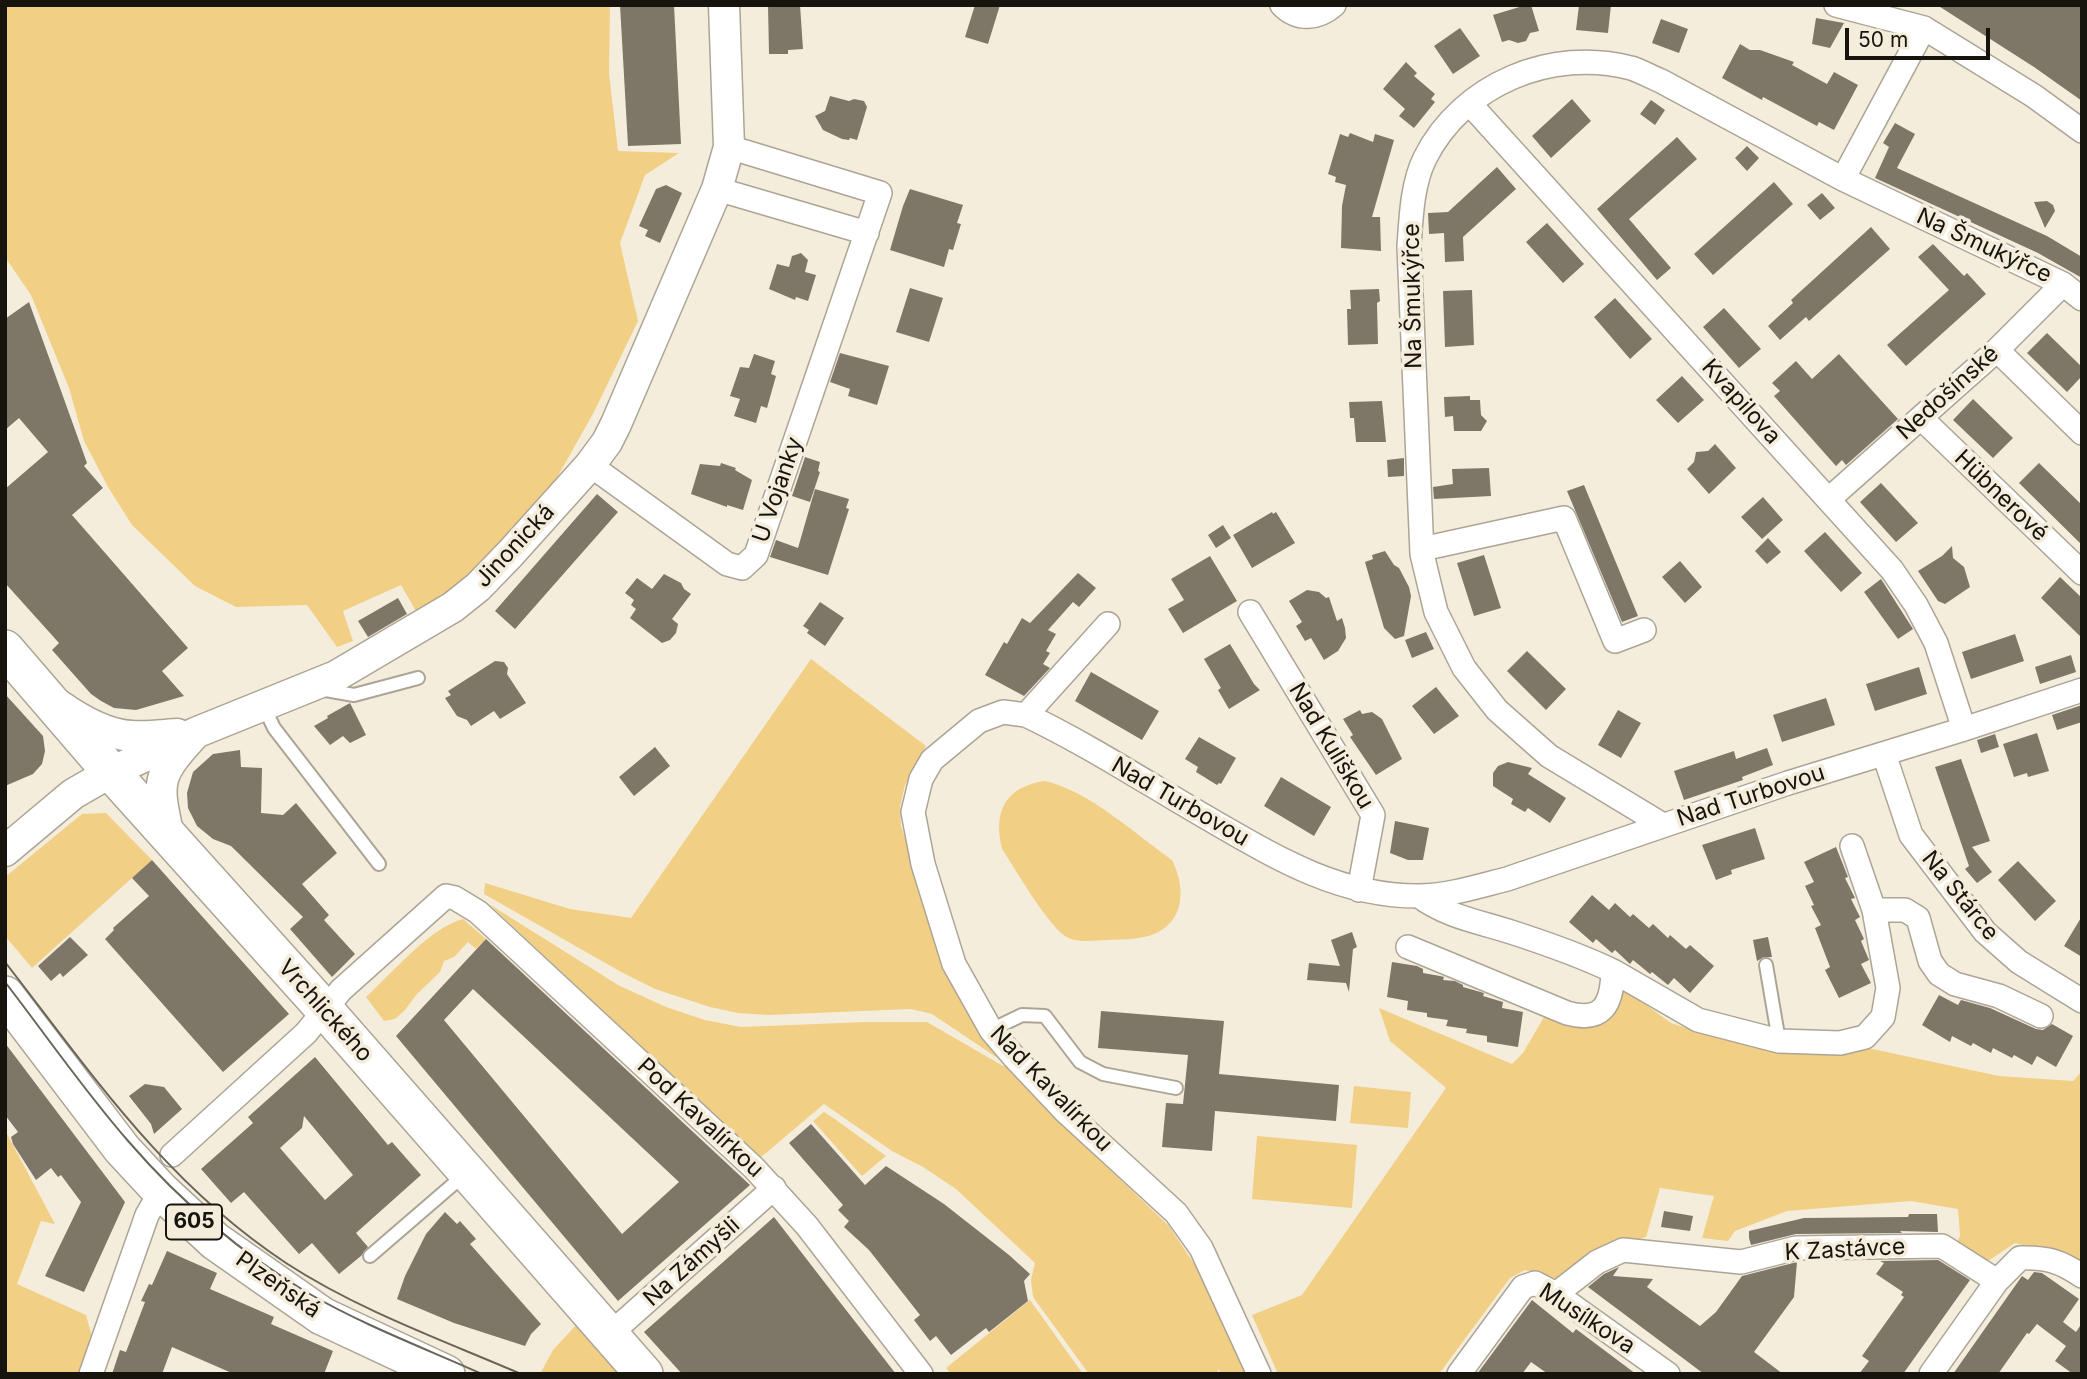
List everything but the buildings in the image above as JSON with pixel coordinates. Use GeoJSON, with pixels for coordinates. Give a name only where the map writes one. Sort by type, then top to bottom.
{"type":"FeatureCollection","features":[{"type":"Feature","properties":{"kind":"main road","name":"Vrchlického"},"geometry":{"type":"LineString","coordinates":[[5,649],[111,772],[326,1010],[644,1374]]}},
{"type":"Feature","properties":{"kind":"main road","name":"Plzeňská"},"geometry":{"type":"LineString","coordinates":[[5,995],[122,1149],[161,1191],[215,1241],[322,1316],[446,1374]]}},
{"type":"Feature","properties":{"kind":"street","name":"Jinonická"},"geometry":{"type":"LineString","coordinates":[[5,851],[73,794],[111,772],[195,733],[313,687],[378,654],[453,607],[478,587],[510,554],[590,465],[616,424],[717,189],[729,147],[724,5]]}},
{"type":"Feature","properties":{"kind":"street"},"geometry":{"type":"LineString","coordinates":[[1282,5],[1304,18],[1324,14],[1334,5]]}},
{"type":"Feature","properties":{"kind":"street"},"geometry":{"type":"LineString","coordinates":[[1836,5],[1924,27],[2034,96],[2082,131]]}},
{"type":"Feature","properties":{"kind":"street"},"geometry":{"type":"LineString","coordinates":[[1843,179],[1924,27]]}},
{"type":"Feature","properties":{"kind":"street","name":"Na Šmukýřce"},"geometry":{"type":"LineString","coordinates":[[1663,825],[1549,756],[1497,710],[1464,668],[1436,612],[1422,549],[1409,247],[1412,202],[1425,158],[1448,124],[1497,83],[1529,70],[1567,63],[1592,62],[1631,68],[1661,81],[1843,179],[2063,284],[2082,299]]}},
{"type":"Feature","properties":{"kind":"street","name":"Kvapilova"},"geometry":{"type":"LineString","coordinates":[[1470,104],[1892,570],[1916,605],[1936,643],[1964,729]]}},
{"type":"Feature","properties":{"kind":"street","name":"U Vojanky"},"geometry":{"type":"LineString","coordinates":[[590,465],[727,564],[742,568],[756,555],[880,192],[729,147]]}},
{"type":"Feature","properties":{"kind":"street"},"geometry":{"type":"LineString","coordinates":[[717,189],[867,233]]}},
{"type":"Feature","properties":{"kind":"street","name":"Nedošínské"},"geometry":{"type":"LineString","coordinates":[[1829,499],[1997,350],[2063,284]]}},
{"type":"Feature","properties":{"kind":"street"},"geometry":{"type":"LineString","coordinates":[[1997,350],[2082,433]]}},
{"type":"Feature","properties":{"kind":"street","name":"Hübnerové"},"geometry":{"type":"LineString","coordinates":[[1921,418],[2082,573]]}},
{"type":"Feature","properties":{"kind":"street"},"geometry":{"type":"LineString","coordinates":[[1422,549],[1564,518],[1615,641],[1643,630]]}},
{"type":"Feature","properties":{"kind":"street","name":"Nad Kuliškou"},"geometry":{"type":"LineString","coordinates":[[1250,612],[1373,815],[1359,890]]}},
{"type":"Feature","properties":{"kind":"street"},"geometry":{"type":"LineString","coordinates":[[1026,715],[1108,624]]}},
{"type":"Feature","properties":{"kind":"street","name":"Nad Turbovou"},"geometry":{"type":"LineString","coordinates":[[1026,715],[1310,874],[1359,890],[1419,896],[1464,890],[1507,879],[1788,783],[2082,690]]}},
{"type":"Feature","properties":{"kind":"street"},"geometry":{"type":"LineString","coordinates":[[49,699],[79,719],[120,734],[131,736],[195,733]]}},
{"type":"Feature","properties":{"kind":"street","name":"Nad Kavalírkou"},"geometry":{"type":"LineString","coordinates":[[1026,715],[1003,712],[979,721],[947,745],[932,760],[920,779],[913,812],[923,864],[954,964],[991,1030],[1066,1112],[1177,1213],[1201,1248],[1259,1374]]}},
{"type":"Feature","properties":{"kind":"street"},"geometry":{"type":"LineString","coordinates":[[169,837],[160,788],[171,759],[195,733]]}},
{"type":"Feature","properties":{"kind":"street","name":"Na Stárce"},"geometry":{"type":"LineString","coordinates":[[1884,754],[1911,835],[1985,932],[2018,962],[2082,1001]]}},
{"type":"Feature","properties":{"kind":"street"},"geometry":{"type":"LineString","coordinates":[[1852,846],[1874,910]]}},
{"type":"Feature","properties":{"kind":"street","name":"Pod Kavalírkou"},"geometry":{"type":"LineString","coordinates":[[326,1010],[341,990],[446,895],[478,912],[774,1188],[807,1226],[921,1374]]}},
{"type":"Feature","properties":{"kind":"street","name":"Nad Turbovou"},"geometry":{"type":"LineString","coordinates":[[1419,896],[1433,906],[1592,961],[1698,1020],[1779,1041],[1840,1043],[1865,1037],[1883,1017],[1888,989],[1874,910]]}},
{"type":"Feature","properties":{"kind":"street","name":"Na Stárce"},"geometry":{"type":"LineString","coordinates":[[1874,910],[1905,910],[1918,918],[1930,961],[1939,974],[1955,984],[1999,996],[2041,1016]]}},
{"type":"Feature","properties":{"kind":"street"},"geometry":{"type":"LineString","coordinates":[[1408,947],[1581,1017],[1593,1016],[1606,1006],[1612,989],[1613,971]]}},
{"type":"Feature","properties":{"kind":"street"},"geometry":{"type":"LineString","coordinates":[[172,1155],[306,1032],[326,1010]]}},
{"type":"Feature","properties":{"kind":"street","name":"Na Zámyšli"},"geometry":{"type":"LineString","coordinates":[[610,1335],[774,1188]]}},
{"type":"Feature","properties":{"kind":"street"},"geometry":{"type":"LineString","coordinates":[[91,1374],[147,1216],[161,1191]]}},
{"type":"Feature","properties":{"kind":"street","name":"K Zastávce"},"geometry":{"type":"LineString","coordinates":[[1556,1294],[1597,1262],[1623,1251],[1741,1262],[1796,1248],[1942,1246],[1997,1281]]}},
{"type":"Feature","properties":{"kind":"street"},"geometry":{"type":"LineString","coordinates":[[1931,1374],[1997,1281],[2020,1258],[2044,1257],[2082,1276]]}},
{"type":"Feature","properties":{"kind":"street","name":"Musílkova"},"geometry":{"type":"LineString","coordinates":[[1460,1374],[1523,1287],[1535,1283],[1556,1294],[1668,1374]]}},
{"type":"Feature","properties":{"kind":"lane"},"geometry":{"type":"LineString","coordinates":[[313,687],[354,695],[418,678]]}},
{"type":"Feature","properties":{"kind":"lane"},"geometry":{"type":"LineString","coordinates":[[264,707],[274,728],[379,864]]}},
{"type":"Feature","properties":{"kind":"lane"},"geometry":{"type":"LineString","coordinates":[[1766,965],[1779,1041]]}},
{"type":"Feature","properties":{"kind":"lane"},"geometry":{"type":"LineString","coordinates":[[991,1030],[1022,1015],[1045,1016],[1080,1062],[1103,1074],[1177,1088]]}},
{"type":"Feature","properties":{"kind":"lane"},"geometry":{"type":"LineString","coordinates":[[370,1256],[467,1172]]}},
{"type":"Feature","properties":{"kind":"shaded area"},"geometry":{"type":"Polygon","coordinates":[[[5,5],[610,5],[609,73],[618,151],[679,153],[645,175],[620,243],[638,321],[594,412],[554,483],[470,576],[417,613],[401,585],[343,611],[353,641],[337,647],[307,605],[236,607],[195,586],[132,525],[84,441],[69,388],[31,295],[5,257],[5,5]]]}},
{"type":"Feature","properties":{"kind":"shaded area"},"geometry":{"type":"Polygon","coordinates":[[[811,659],[926,746],[905,785],[900,806],[901,826],[953,988],[1003,1057],[996,1057],[932,1014],[911,1009],[768,1015],[738,1013],[710,1007],[655,989],[623,973],[484,894],[485,883],[570,909],[631,918],[811,659]]]}},
{"type":"Feature","properties":{"kind":"shaded area"},"geometry":{"type":"Polygon","coordinates":[[[1045,781],[1062,786],[1095,803],[1172,860],[1180,886],[1180,898],[1173,920],[1165,928],[1135,939],[1080,941],[1065,936],[1058,930],[1002,849],[1000,835],[1001,812],[1011,795],[1031,784],[1045,781]]]}},
{"type":"Feature","properties":{"kind":"shaded area"},"geometry":{"type":"Polygon","coordinates":[[[106,813],[152,860],[32,968],[5,936],[5,877],[82,814],[106,813]]]}},
{"type":"Feature","properties":{"kind":"shaded area"},"geometry":{"type":"Polygon","coordinates":[[[489,904],[618,985],[666,1007],[705,1020],[741,1027],[927,1022],[1003,1066],[1011,1066],[1018,1080],[1041,1104],[1169,1226],[1206,1282],[1246,1374],[1222,1374],[1218,1369],[1217,1374],[1089,1374],[1033,1297],[1031,1280],[1035,1263],[956,1189],[892,1151],[824,1104],[760,1158],[489,904]]]}},
{"type":"Feature","properties":{"kind":"shaded area"},"geometry":{"type":"Polygon","coordinates":[[[463,919],[486,939],[476,949],[468,942],[454,957],[444,961],[440,972],[405,1010],[395,1019],[384,1021],[366,997],[425,941],[438,931],[463,919]]]}},
{"type":"Feature","properties":{"kind":"shaded area"},"geometry":{"type":"Polygon","coordinates":[[[1624,989],[1671,1023],[1724,1040],[1801,1054],[1863,1047],[1999,1076],[2073,1081],[2082,1071],[2082,1264],[2074,1258],[2015,1243],[1988,1261],[1957,1242],[1960,1236],[1958,1209],[1911,1201],[1787,1211],[1735,1231],[1728,1241],[1702,1238],[1714,1196],[1660,1188],[1646,1237],[1614,1248],[1561,1280],[1525,1270],[1510,1278],[1439,1374],[1278,1374],[1252,1315],[1302,1295],[1446,1088],[1390,1041],[1379,1008],[1512,1064],[1523,1053],[1544,1017],[1552,1016],[1572,1026],[1592,1026],[1606,1020],[1617,1010],[1624,989]]]}},
{"type":"Feature","properties":{"kind":"shaded area"},"geometry":{"type":"Polygon","coordinates":[[[1354,1086],[1411,1092],[1408,1128],[1350,1123],[1354,1086]]]}},
{"type":"Feature","properties":{"kind":"shaded area"},"geometry":{"type":"Polygon","coordinates":[[[824,1112],[886,1156],[862,1176],[813,1121],[824,1112]]]}},
{"type":"Feature","properties":{"kind":"shaded area"},"geometry":{"type":"Polygon","coordinates":[[[5,1130],[55,1224],[41,1221],[17,1284],[86,1315],[92,1337],[79,1374],[5,1374],[5,1130]]]}},
{"type":"Feature","properties":{"kind":"shaded area"},"geometry":{"type":"Polygon","coordinates":[[[1257,1136],[1357,1145],[1352,1208],[1252,1199],[1257,1136]]]}},
{"type":"Feature","properties":{"kind":"shaded area"},"geometry":{"type":"Polygon","coordinates":[[[1030,1300],[1083,1374],[951,1374],[946,1368],[1030,1300]]]}},
{"type":"Feature","properties":{"kind":"shaded area"},"geometry":{"type":"Polygon","coordinates":[[[576,1325],[631,1374],[540,1374],[553,1350],[576,1325]]]}},
{"type":"Feature","properties":{"kind":"tram line"},"geometry":{"type":"LineString","coordinates":[[5,962],[133,1125],[167,1163],[243,1232],[286,1263],[342,1295],[521,1374]]}},
{"type":"Feature","properties":{"kind":"tram line"},"geometry":{"type":"LineString","coordinates":[[5,982],[129,1142],[169,1185],[212,1225],[259,1261],[329,1305],[482,1374]]}}]}
